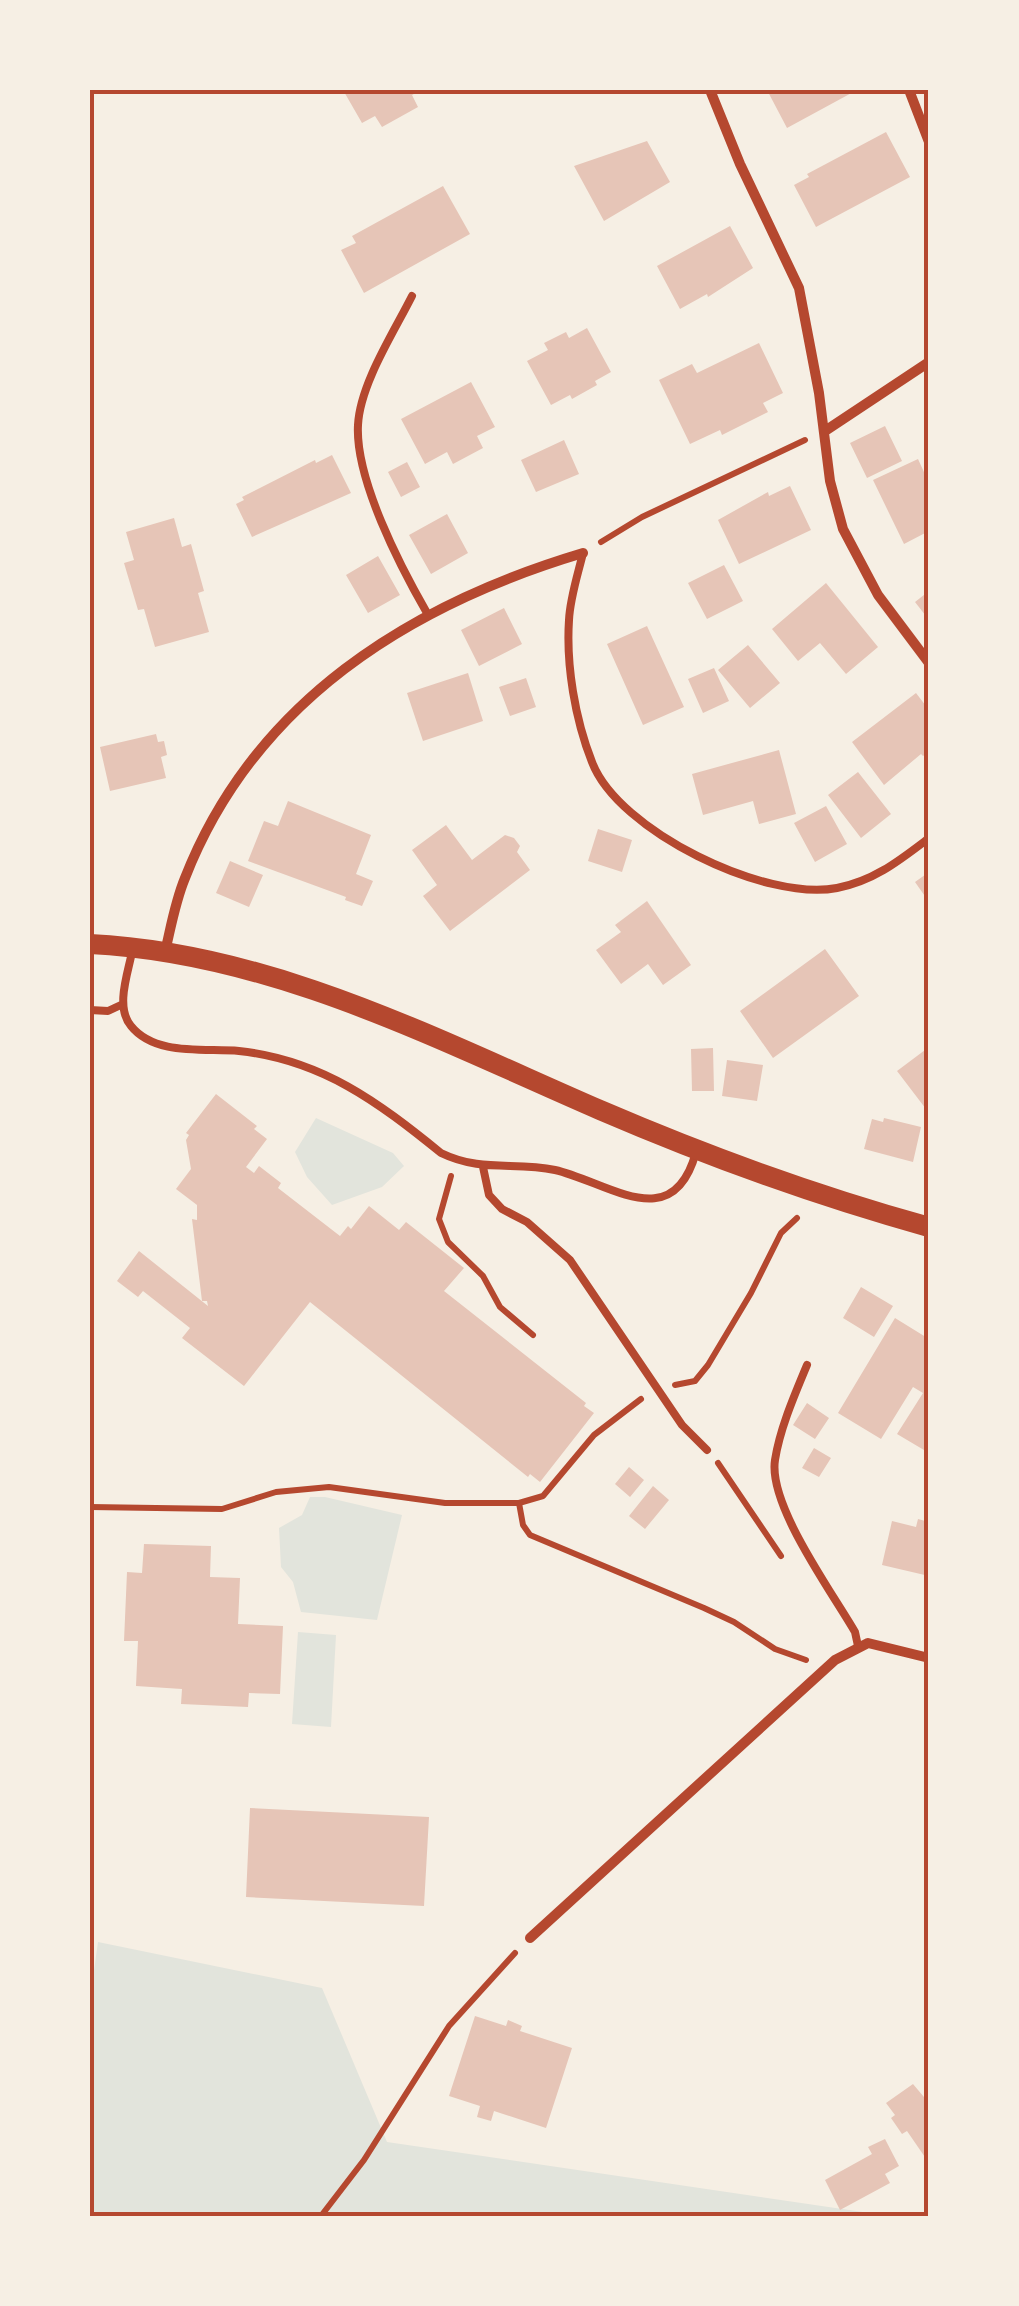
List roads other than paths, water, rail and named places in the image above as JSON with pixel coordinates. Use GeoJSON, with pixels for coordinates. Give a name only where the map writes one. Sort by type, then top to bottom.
{"type":"FeatureCollection","features":[{"type":"Feature","properties":{"kind":"main road"},"geometry":{"type":"LineString","coordinates":[[90,944],[165,952],[269,975],[332,996],[697,1150],[929,1227]]}},
{"type":"Feature","properties":{"kind":"street"},"geometry":{"type":"LineString","coordinates":[[710,90],[798,288],[830,481],[843,529],[878,594],[929,663]]}},
{"type":"Feature","properties":{"kind":"street"},"geometry":{"type":"LineString","coordinates":[[908,90],[929,142]]}},
{"type":"Feature","properties":{"kind":"street"},"geometry":{"type":"LineString","coordinates":[[824,431],[929,362]]}},
{"type":"Feature","properties":{"kind":"street"},"geometry":{"type":"LineString","coordinates":[[165,952],[191,864],[223,803],[254,756],[290,714],[375,648],[427,614],[534,568],[583,552]]}},
{"type":"Feature","properties":{"kind":"street"},"geometry":{"type":"LineString","coordinates":[[530,1938],[826,1666],[868,1643],[929,1658]]}},
{"type":"Feature","properties":{"kind":"lane"},"geometry":{"type":"LineString","coordinates":[[412,296],[364,396],[358,423],[360,453],[370,492],[427,614]]}},
{"type":"Feature","properties":{"kind":"lane"},"geometry":{"type":"LineString","coordinates":[[583,552],[569,618],[572,681],[592,762],[609,793],[656,832],[722,866],[803,890],[864,882],[894,866],[929,838]]}},
{"type":"Feature","properties":{"kind":"lane"},"geometry":{"type":"LineString","coordinates":[[133,947],[123,1004],[128,1023],[146,1040],[190,1050],[279,1057],[356,1088],[455,1160],[483,1167],[552,1169],[631,1199],[654,1200],[666,1196],[691,1171],[697,1150]]}},
{"type":"Feature","properties":{"kind":"lane"},"geometry":{"type":"LineString","coordinates":[[90,1010],[108,1011],[123,1004]]}},
{"type":"Feature","properties":{"kind":"lane"},"geometry":{"type":"LineString","coordinates":[[483,1167],[489,1195],[502,1209],[551,1240],[570,1260],[682,1425],[707,1450]]}},
{"type":"Feature","properties":{"kind":"lane"},"geometry":{"type":"LineString","coordinates":[[808,1365],[774,1460],[775,1480],[789,1520],[855,1632],[858,1646]]}}]}
